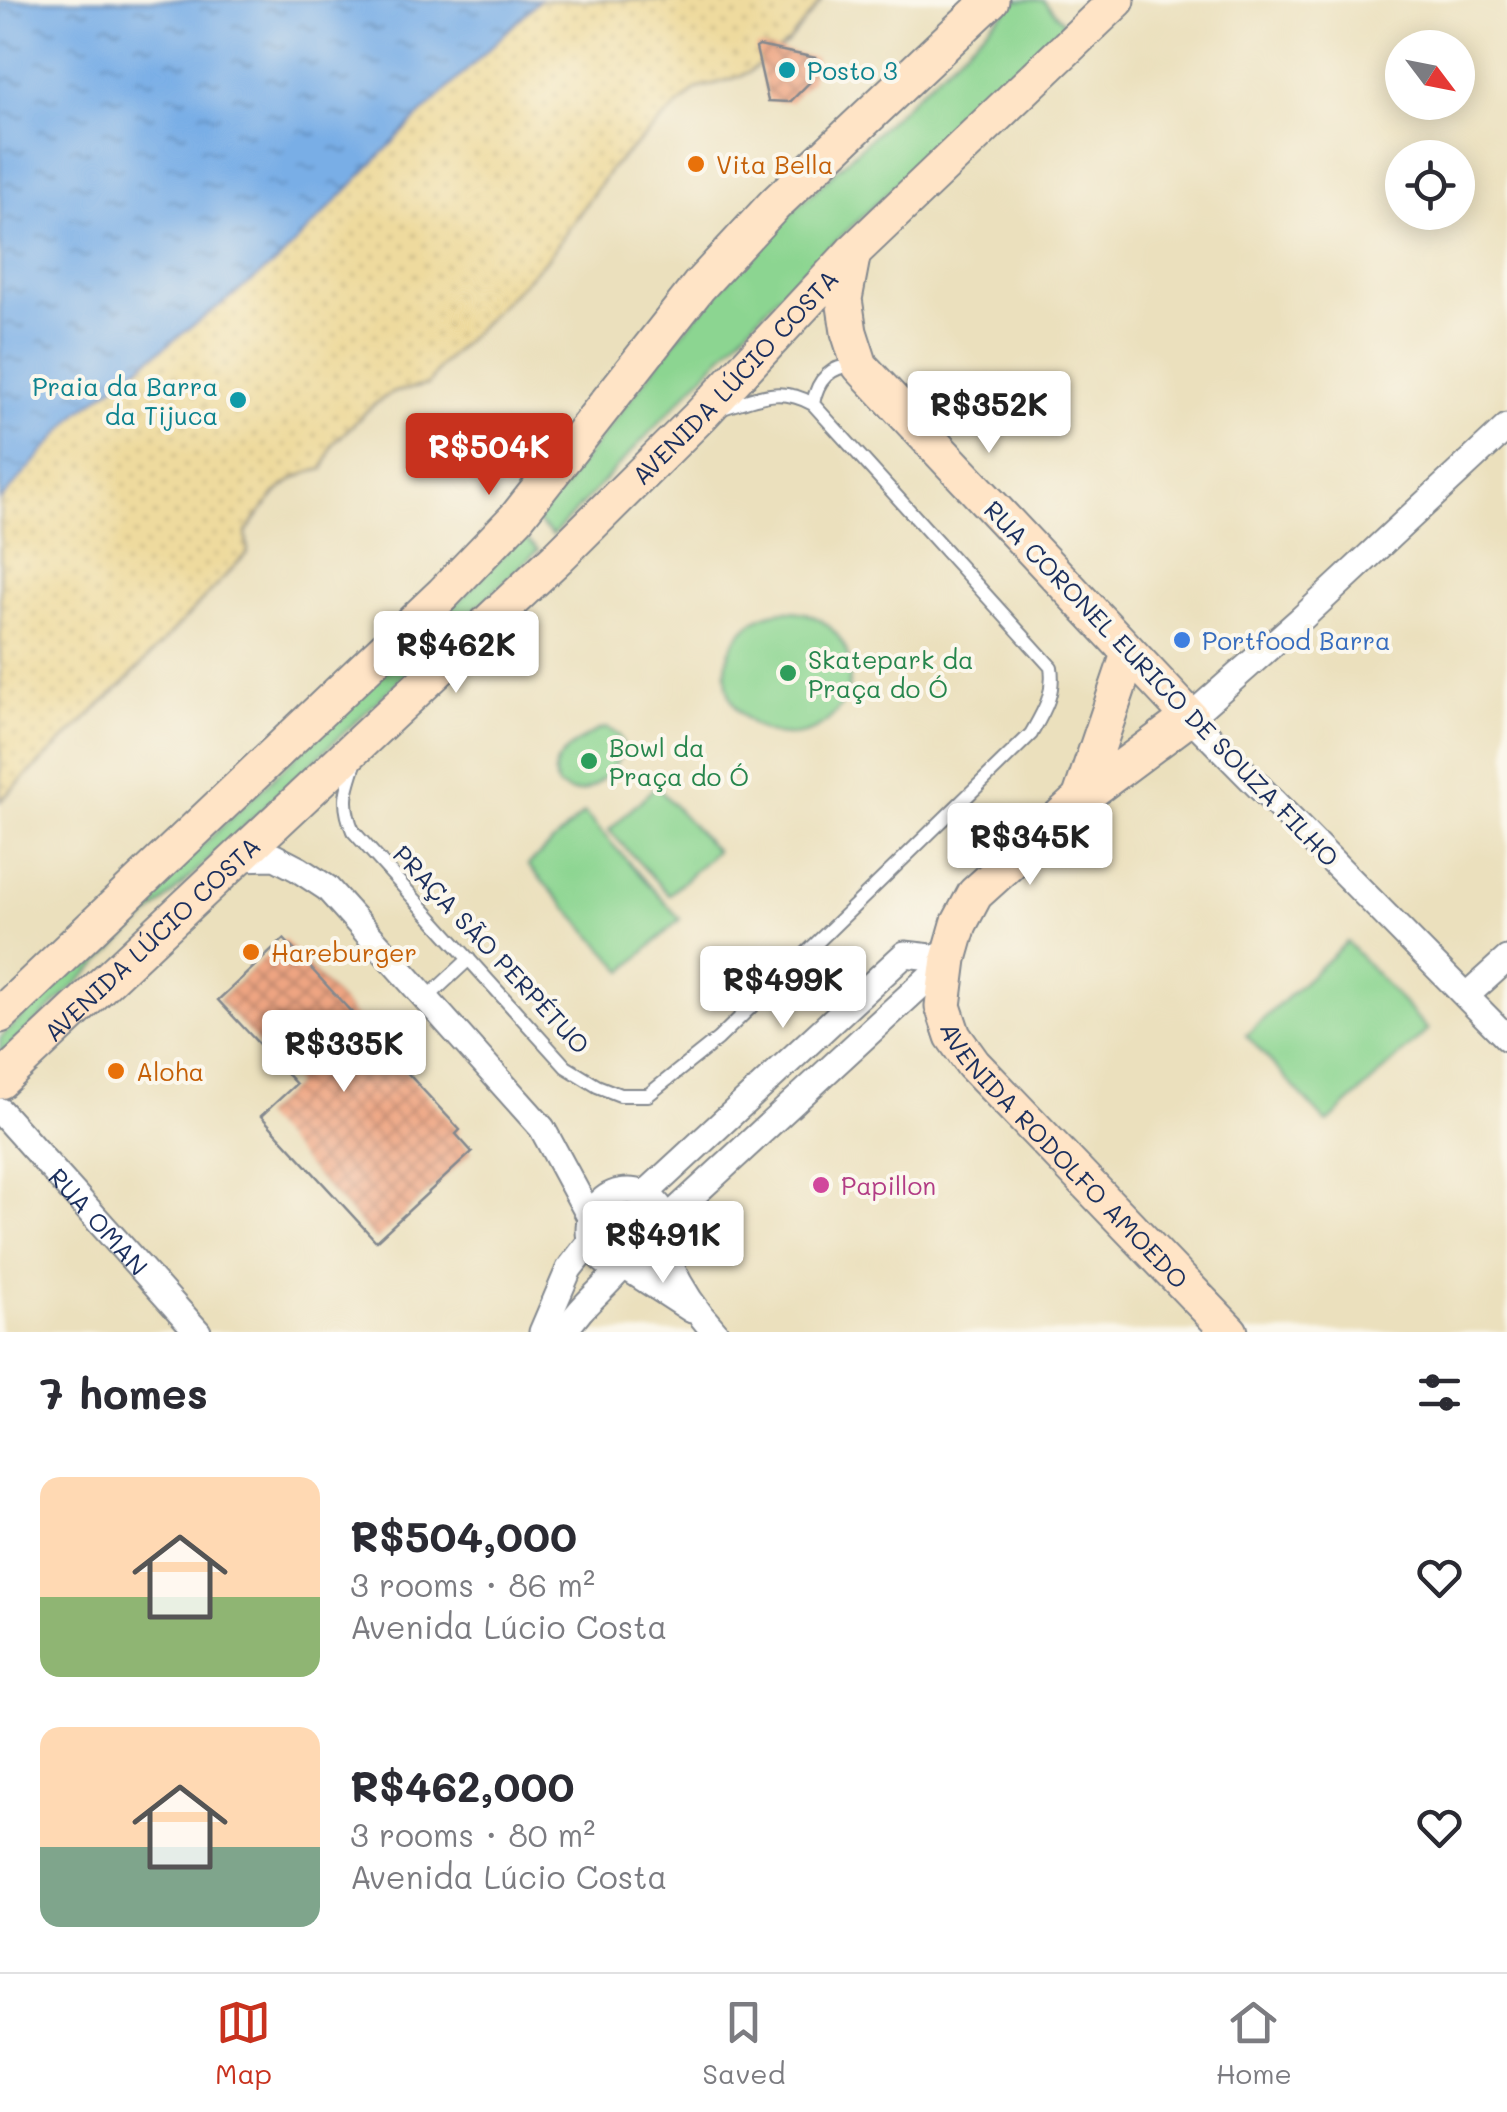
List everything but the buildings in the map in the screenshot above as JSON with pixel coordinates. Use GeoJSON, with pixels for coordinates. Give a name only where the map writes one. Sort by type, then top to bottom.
{"type":"FeatureCollection","features":[{"type":"Feature","properties":{"kind":"main road","name":"AVENIDA LÚCIO COSTA"},"geometry":{"type":"LineString","coordinates":[[0,1014],[443,594],[517,517],[699,286],[775,204],[991,0]]}},
{"type":"Feature","properties":{"kind":"main road","name":"AVENIDA LÚCIO COSTA"},"geometry":{"type":"LineString","coordinates":[[0,1081],[558,557],[701,415],[854,252],[1117,0]]}},
{"type":"Feature","properties":{"kind":"main road","name":"RUA CORONEL EURICO DE SOUZA FILHO"},"geometry":{"type":"LineString","coordinates":[[854,252],[844,299],[860,366],[1190,717]]}},
{"type":"Feature","properties":{"kind":"main road"},"geometry":{"type":"LineString","coordinates":[[1080,799],[1129,654]]}},
{"type":"Feature","properties":{"kind":"main road","name":"AVENIDA RODOLFO AMOEDO"},"geometry":{"type":"LineString","coordinates":[[1190,717],[1080,799],[975,894],[958,924],[944,1006],[954,1036],[972,1064],[1230,1332]]}},
{"type":"Feature","properties":{"kind":"street"},"geometry":{"type":"LineString","coordinates":[[1190,717],[1507,427]]}},
{"type":"Feature","properties":{"kind":"street","name":"RUA CORONEL EURICO DE SOUZA FILHO"},"geometry":{"type":"LineString","coordinates":[[1190,717],[1507,1038]]}},
{"type":"Feature","properties":{"kind":"street"},"geometry":{"type":"LineString","coordinates":[[236,858],[274,857],[327,888],[542,1128],[601,1259],[624,1269],[708,1324]]}},
{"type":"Feature","properties":{"kind":"street"},"geometry":{"type":"LineString","coordinates":[[646,1194],[905,954],[949,960]]}},
{"type":"Feature","properties":{"kind":"street"},"geometry":{"type":"LineString","coordinates":[[1467,995],[1507,959]]}},
{"type":"Feature","properties":{"kind":"street"},"geometry":{"type":"LineString","coordinates":[[666,1220],[949,960]]}},
{"type":"Feature","properties":{"kind":"street","name":"RUA OMAN"},"geometry":{"type":"LineString","coordinates":[[0,1111],[198,1332]]}},
{"type":"Feature","properties":{"kind":"street"},"geometry":{"type":"LineString","coordinates":[[542,1332],[568,1269],[590,1229],[597,1205],[619,1191],[646,1194],[666,1220],[663,1247],[649,1263],[624,1269],[574,1316],[565,1332]]}},
{"type":"Feature","properties":{"kind":"street"},"geometry":{"type":"LineString","coordinates":[[663,1247],[669,1264],[708,1324]]}},
{"type":"Feature","properties":{"kind":"lane"},"geometry":{"type":"LineString","coordinates":[[701,415],[776,392],[796,395],[813,404],[822,378],[846,365],[860,366]]}},
{"type":"Feature","properties":{"kind":"lane","name":"PRAÇA SÃO PERPÉTUO"},"geometry":{"type":"LineString","coordinates":[[364,738],[346,789],[344,812],[353,831],[566,1067],[620,1095],[648,1096],[718,1039],[1031,734],[1051,698],[1052,667],[813,404]]}},
{"type":"Feature","properties":{"kind":"lane"},"geometry":{"type":"LineString","coordinates":[[427,998],[469,959]]}},
{"type":"Feature","properties":{"kind":"green space"},"geometry":{"type":"Polygon","coordinates":[[[1017,0],[1043,0],[1066,25],[779,295],[553,535],[536,521],[682,332],[776,227],[1017,0]]]}},
{"type":"Feature","properties":{"kind":"green space"},"geometry":{"type":"Polygon","coordinates":[[[522,535],[538,550],[0,1056],[0,1038],[458,602],[522,535]]]}},
{"type":"Feature","properties":{"kind":"green space","name":"Skatepark da Praça do Ó"},"geometry":{"type":"Polygon","coordinates":[[[788,611],[812,616],[832,629],[845,649],[850,673],[845,697],[832,717],[812,730],[788,735],[764,730],[744,717],[731,697],[726,673],[731,649],[744,629],[764,616],[788,611]]]}},
{"type":"Feature","properties":{"kind":"green space","name":"Bowl da Praça do Ó"},"geometry":{"type":"Polygon","coordinates":[[[607,728],[619,735],[624,748],[613,767],[583,791],[558,786],[555,769],[562,756],[584,738],[607,728]]]}},
{"type":"Feature","properties":{"kind":"green space"},"geometry":{"type":"Polygon","coordinates":[[[656,786],[716,851],[669,895],[609,830],[656,786]]]}},
{"type":"Feature","properties":{"kind":"green space"},"geometry":{"type":"Polygon","coordinates":[[[584,813],[680,919],[624,971],[528,865],[584,813]]]}},
{"type":"Feature","properties":{"kind":"green space"},"geometry":{"type":"Polygon","coordinates":[[[1347,942],[1428,1030],[1327,1123],[1246,1035],[1347,942]]]}},
{"type":"Feature","properties":{"kind":"sand","name":"Praia da Barra da Tijuca"},"geometry":{"type":"Polygon","coordinates":[[[539,0],[822,0],[788,43],[749,72],[696,89],[612,167],[548,258],[440,366],[428,385],[391,393],[371,407],[333,444],[324,469],[297,477],[278,491],[246,532],[248,552],[127,680],[0,801],[0,501],[79,412],[278,261],[539,0]]]}},
{"type":"Feature","properties":{"kind":"water"},"geometry":{"type":"Polygon","coordinates":[[[0,0],[539,0],[278,261],[79,412],[0,501],[0,0]]]}},
{"type":"Feature","properties":{"kind":"place","name":"Posto 3"},"geometry":{"type":"Point","coordinates":[787,70]}},
{"type":"Feature","properties":{"kind":"place","name":"Vita Bella"},"geometry":{"type":"Point","coordinates":[696,164]}},
{"type":"Feature","properties":{"kind":"place","name":"Praia da Barra da Tijuca"},"geometry":{"type":"Point","coordinates":[238,400]}},
{"type":"Feature","properties":{"kind":"place","name":"Portfood Barra"},"geometry":{"type":"Point","coordinates":[1182,640]}},
{"type":"Feature","properties":{"kind":"place","name":"Skatepark da Praça do Ó"},"geometry":{"type":"Point","coordinates":[788,673]}},
{"type":"Feature","properties":{"kind":"place","name":"Bowl da Praça do Ó"},"geometry":{"type":"Point","coordinates":[589,761]}},
{"type":"Feature","properties":{"kind":"place","name":"Hareburger"},"geometry":{"type":"Point","coordinates":[251,952]}},
{"type":"Feature","properties":{"kind":"place","name":"Aloha"},"geometry":{"type":"Point","coordinates":[116,1071]}},
{"type":"Feature","properties":{"kind":"place","name":"Papillon"},"geometry":{"type":"Point","coordinates":[821,1185]}}]}
